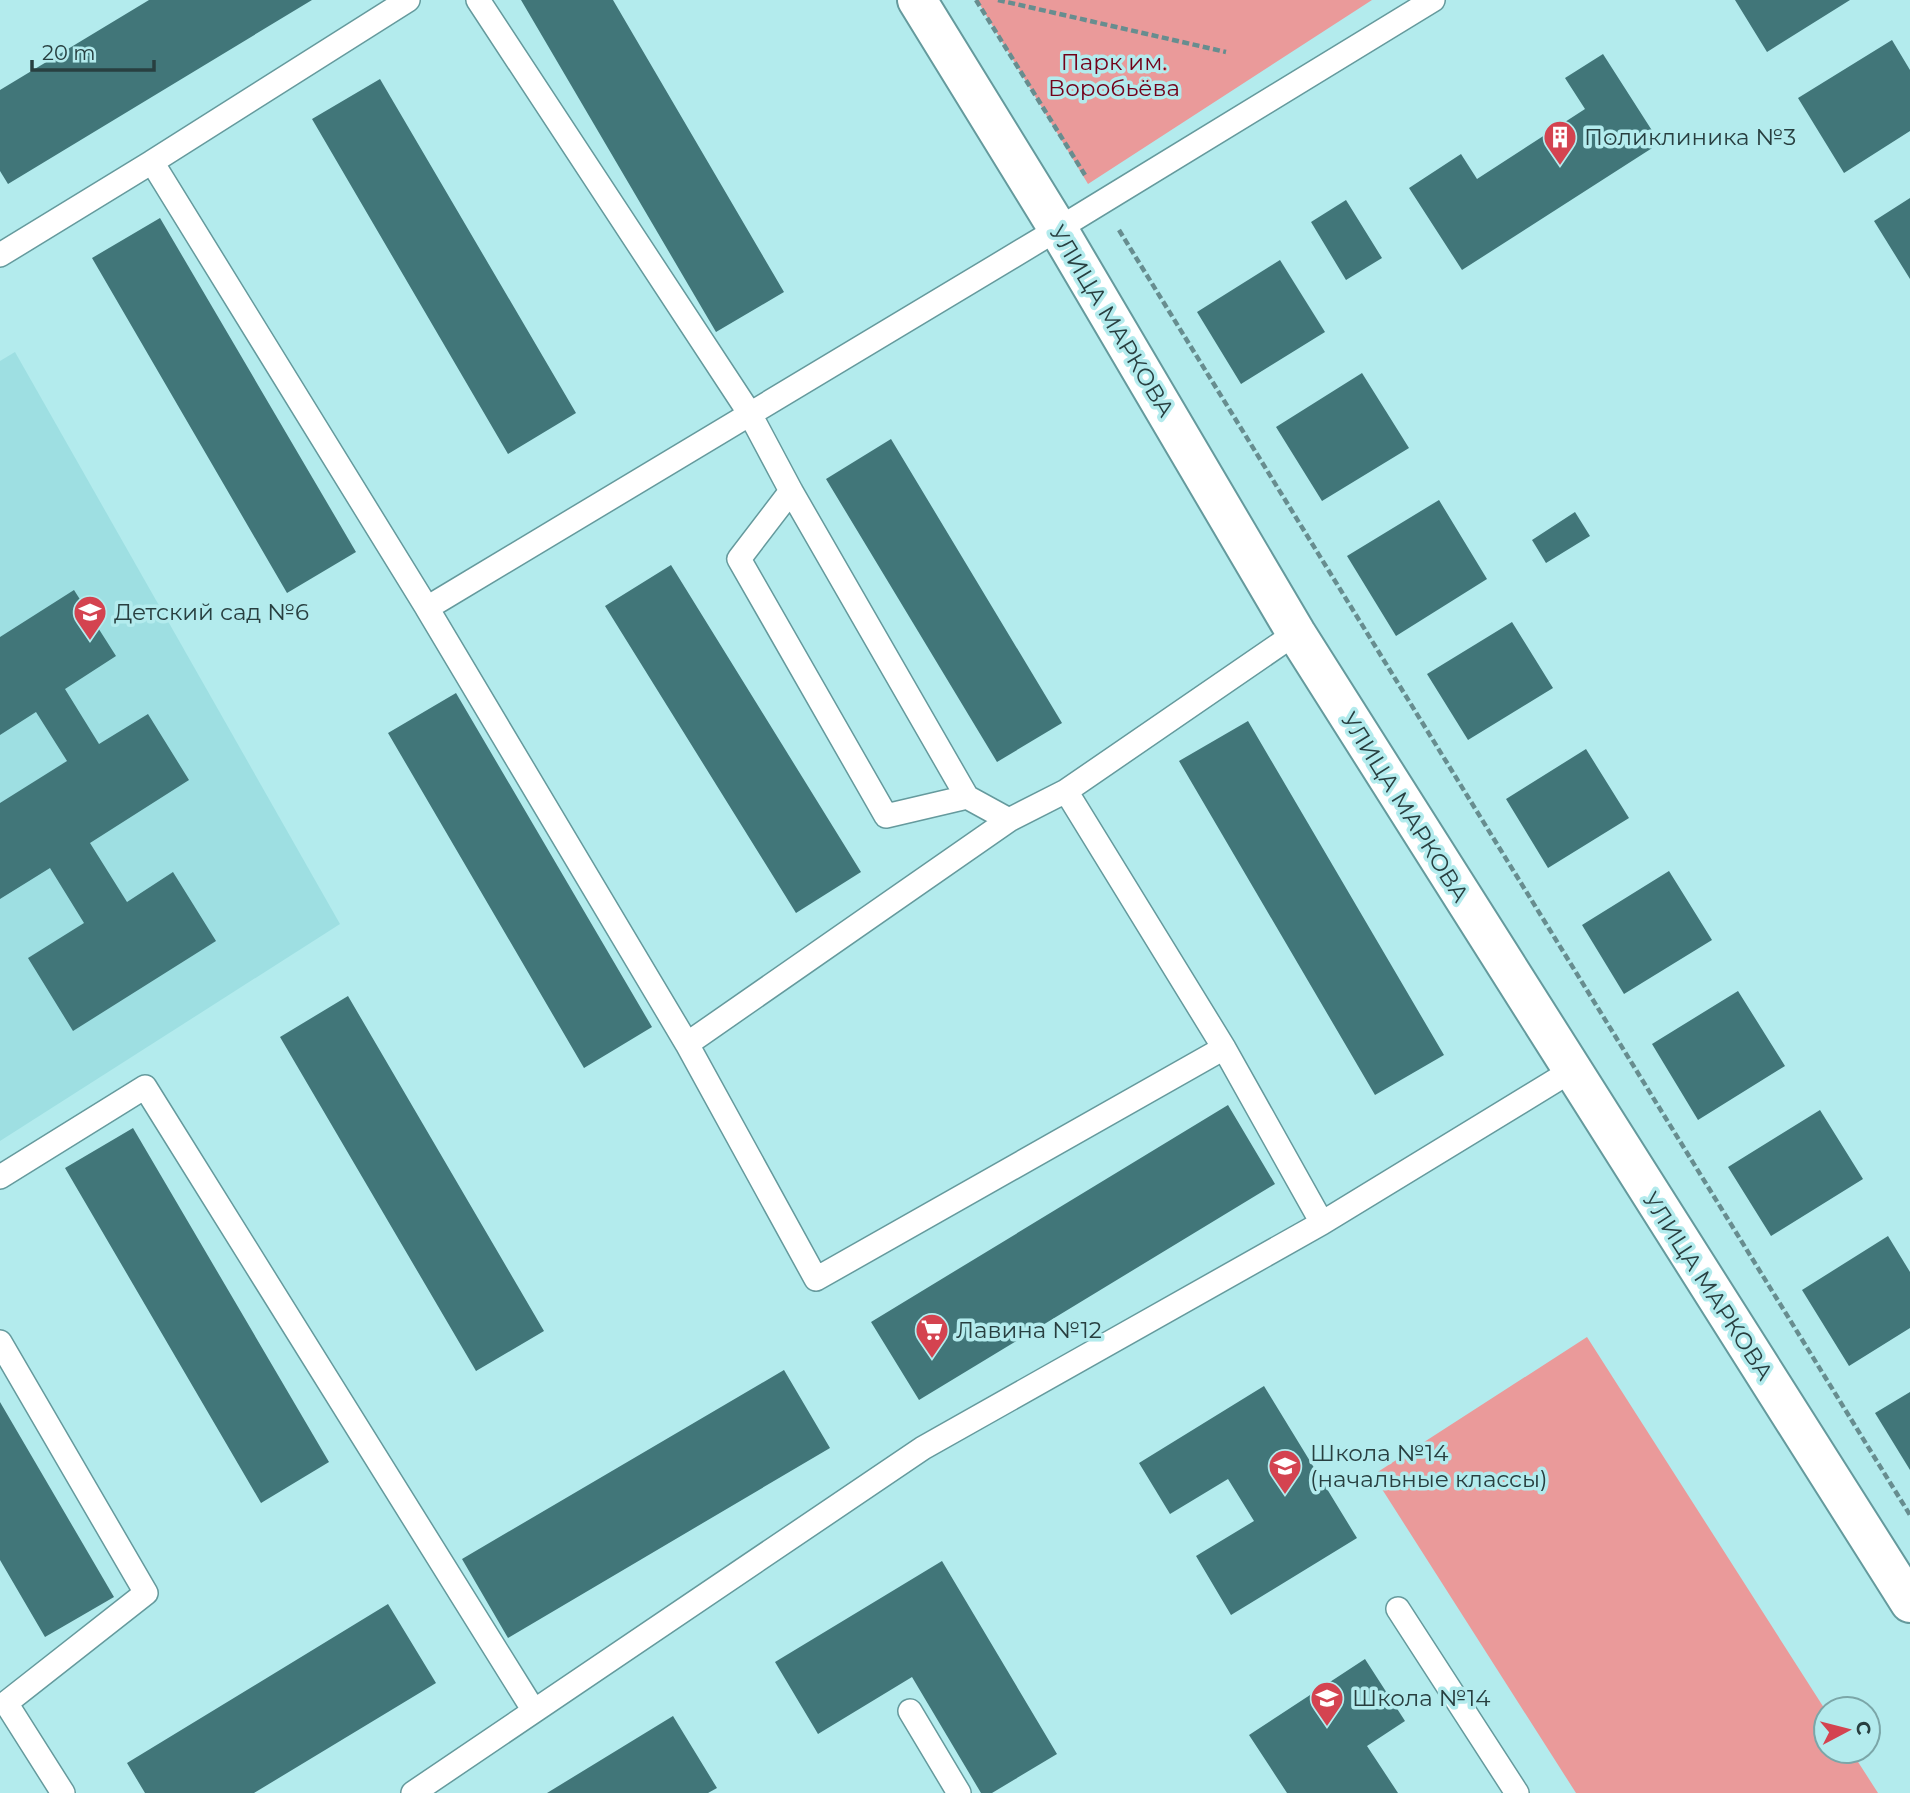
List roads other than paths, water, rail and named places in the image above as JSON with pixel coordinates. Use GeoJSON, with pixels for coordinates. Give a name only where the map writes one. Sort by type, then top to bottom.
{"type":"FeatureCollection","features":[{"type":"Feature","properties":{"kind":"main road","name":"УЛИЦА МАРКОВА"},"geometry":{"type":"LineString","coordinates":[[917,0],[1058,229],[1296,633],[1910,1603]]}},
{"type":"Feature","properties":{"kind":"lane"},"geometry":{"type":"LineString","coordinates":[[0,255],[408,0]]}},
{"type":"Feature","properties":{"kind":"lane"},"geometry":{"type":"LineString","coordinates":[[478,0],[750,414],[790,491],[967,797],[1009,820]]}},
{"type":"Feature","properties":{"kind":"lane"},"geometry":{"type":"LineString","coordinates":[[427,608],[1102,203],[1433,0]]}},
{"type":"Feature","properties":{"kind":"lane"},"geometry":{"type":"LineString","coordinates":[[152,162],[427,608],[687,1044],[816,1279],[1224,1048]]}},
{"type":"Feature","properties":{"kind":"lane"},"geometry":{"type":"LineString","coordinates":[[790,491],[739,559],[886,816],[967,797]]}},
{"type":"Feature","properties":{"kind":"lane"},"geometry":{"type":"LineString","coordinates":[[687,1044],[1009,820],[1066,791],[1296,633]]}},
{"type":"Feature","properties":{"kind":"lane"},"geometry":{"type":"LineString","coordinates":[[1066,791],[1224,1048],[1322,1223]]}},
{"type":"Feature","properties":{"kind":"lane"},"geometry":{"type":"LineString","coordinates":[[413,1793],[923,1448],[1322,1223],[1571,1071]]}},
{"type":"Feature","properties":{"kind":"lane"},"geometry":{"type":"LineString","coordinates":[[0,1177],[145,1087],[534,1711]]}},
{"type":"Feature","properties":{"kind":"lane"},"geometry":{"type":"LineString","coordinates":[[0,1342],[146,1593],[6,1703],[63,1793]]}},
{"type":"Feature","properties":{"kind":"lane"},"geometry":{"type":"LineString","coordinates":[[1398,1609],[1517,1793]]}},
{"type":"Feature","properties":{"kind":"lane"},"geometry":{"type":"LineString","coordinates":[[910,1711],[959,1793]]}},
{"type":"Feature","properties":{"kind":"place","name":"Поликлиника №3"},"geometry":{"type":"Point","coordinates":[1560,167]}},
{"type":"Feature","properties":{"kind":"place","name":"Детский сад №6"},"geometry":{"type":"Point","coordinates":[90,642]}},
{"type":"Feature","properties":{"kind":"place","name":"Лавина №12"},"geometry":{"type":"Point","coordinates":[932,1360]}},
{"type":"Feature","properties":{"kind":"place","name":"Школа №14 (начальные классы)"},"geometry":{"type":"Point","coordinates":[1285,1496]}},
{"type":"Feature","properties":{"kind":"place","name":"Школа №14"},"geometry":{"type":"Point","coordinates":[1327,1728]}},
{"type":"Feature","properties":{"kind":"park label","name":"Парк им. Воробьёва"},"geometry":{"type":"Point","coordinates":[1114,75]}}]}
